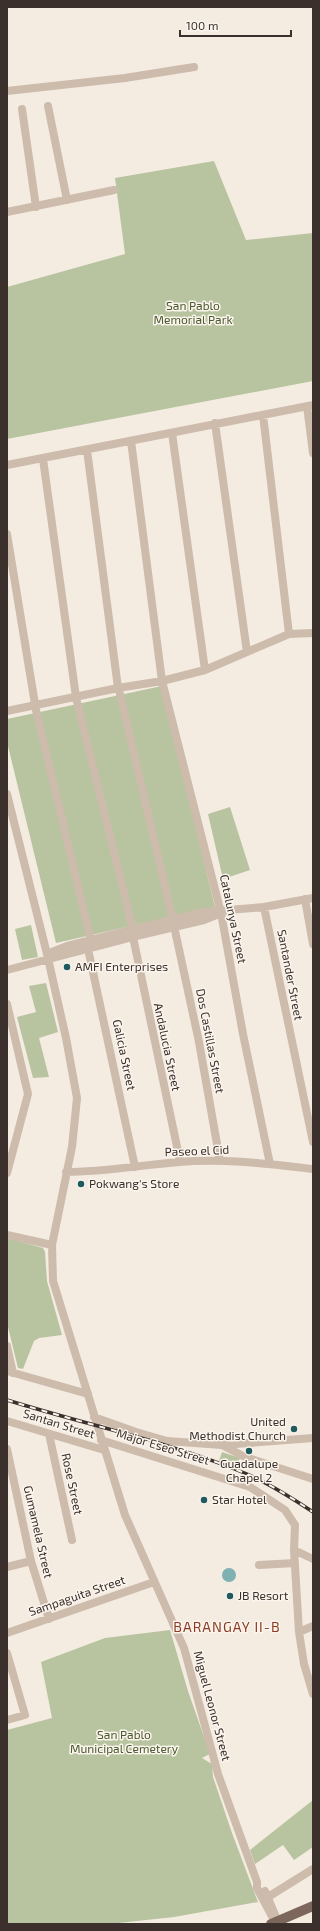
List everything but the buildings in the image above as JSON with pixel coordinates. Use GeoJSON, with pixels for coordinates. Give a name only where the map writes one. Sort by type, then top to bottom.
{"type":"FeatureCollection","features":[{"type":"Feature","properties":{"kind":"main road"},"geometry":{"type":"LineString","coordinates":[[276,1923],[313,1906]]}},
{"type":"Feature","properties":{"kind":"street"},"geometry":{"type":"LineString","coordinates":[[7,91],[125,78],[194,67]]}},
{"type":"Feature","properties":{"kind":"street"},"geometry":{"type":"LineString","coordinates":[[48,106],[67,200]]}},
{"type":"Feature","properties":{"kind":"street"},"geometry":{"type":"LineString","coordinates":[[22,109],[36,207]]}},
{"type":"Feature","properties":{"kind":"street"},"geometry":{"type":"LineString","coordinates":[[7,212],[114,190]]}},
{"type":"Feature","properties":{"kind":"street"},"geometry":{"type":"LineString","coordinates":[[7,465],[310,405],[313,453]]}},
{"type":"Feature","properties":{"kind":"street"},"geometry":{"type":"LineString","coordinates":[[263,415],[289,634]]}},
{"type":"Feature","properties":{"kind":"street"},"geometry":{"type":"LineString","coordinates":[[215,423],[247,652]]}},
{"type":"Feature","properties":{"kind":"street"},"geometry":{"type":"LineString","coordinates":[[172,432],[205,670]]}},
{"type":"Feature","properties":{"kind":"street","name":"Catalunya Street"},"geometry":{"type":"LineString","coordinates":[[131,441],[162,681],[223,911],[243,1034],[270,1164]]}},
{"type":"Feature","properties":{"kind":"street","name":"Dos Castillas Street"},"geometry":{"type":"LineString","coordinates":[[87,450],[119,691],[199,1042],[220,1161]]}},
{"type":"Feature","properties":{"kind":"street","name":"Andalucia Street"},"geometry":{"type":"LineString","coordinates":[[43,459],[77,699],[133,933],[180,1161]]}},
{"type":"Feature","properties":{"kind":"street"},"geometry":{"type":"LineString","coordinates":[[7,534],[36,707],[91,940]]}},
{"type":"Feature","properties":{"kind":"street"},"geometry":{"type":"LineString","coordinates":[[7,710],[36,707],[162,681],[205,670],[289,634],[313,633]]}},
{"type":"Feature","properties":{"kind":"street","name":"Miguel Leonor Street"},"geometry":{"type":"LineString","coordinates":[[7,794],[9,808],[47,956],[66,1038],[77,1098],[76,1123],[52,1245],[53,1281],[104,1450],[126,1515],[184,1648],[218,1774],[257,1882],[257,1888],[276,1923]]}},
{"type":"Feature","properties":{"kind":"street"},"geometry":{"type":"LineString","coordinates":[[7,970],[91,940],[133,933],[173,923],[203,912],[264,907],[309,899],[313,944]]}},
{"type":"Feature","properties":{"kind":"street","name":"Santander Street"},"geometry":{"type":"LineString","coordinates":[[264,907],[313,1142]]}},
{"type":"Feature","properties":{"kind":"street"},"geometry":{"type":"LineString","coordinates":[[47,956],[88,949],[133,933]]}},
{"type":"Feature","properties":{"kind":"street","name":"Galicia Street"},"geometry":{"type":"LineString","coordinates":[[88,949],[135,1167]]}},
{"type":"Feature","properties":{"kind":"street"},"geometry":{"type":"LineString","coordinates":[[7,1004],[28,1094],[7,1173]]}},
{"type":"Feature","properties":{"kind":"street","name":"Paseo el Cid"},"geometry":{"type":"LineString","coordinates":[[66,1172],[135,1167],[180,1161],[220,1161],[270,1164],[313,1169]]}},
{"type":"Feature","properties":{"kind":"street"},"geometry":{"type":"LineString","coordinates":[[7,1235],[52,1245]]}},
{"type":"Feature","properties":{"kind":"street"},"geometry":{"type":"LineString","coordinates":[[7,1346],[10,1372],[88,1394]]}},
{"type":"Feature","properties":{"kind":"street"},"geometry":{"type":"LineString","coordinates":[[94,1417],[167,1441],[222,1444],[313,1438]]}},
{"type":"Feature","properties":{"kind":"street","name":"Santan Street"},"geometry":{"type":"LineString","coordinates":[[7,1421],[104,1450]]}},
{"type":"Feature","properties":{"kind":"street","name":"Rose Street"},"geometry":{"type":"LineString","coordinates":[[49,1434],[72,1540]]}},
{"type":"Feature","properties":{"kind":"street","name":"Major Eseo Street"},"geometry":{"type":"LineString","coordinates":[[101,1440],[250,1487],[285,1510],[295,1525],[294,1550],[299,1632],[304,1664],[313,1694]]}},
{"type":"Feature","properties":{"kind":"street"},"geometry":{"type":"LineString","coordinates":[[222,1444],[245,1457],[313,1479]]}},
{"type":"Feature","properties":{"kind":"street","name":"Gumamela Street"},"geometry":{"type":"LineString","coordinates":[[7,1449],[31,1561],[49,1619]]}},
{"type":"Feature","properties":{"kind":"street"},"geometry":{"type":"LineString","coordinates":[[294,1550],[313,1559]]}},
{"type":"Feature","properties":{"kind":"street"},"geometry":{"type":"LineString","coordinates":[[7,1568],[31,1561]]}},
{"type":"Feature","properties":{"kind":"street"},"geometry":{"type":"LineString","coordinates":[[259,1565],[295,1563]]}},
{"type":"Feature","properties":{"kind":"street","name":"Sampaguita Street"},"geometry":{"type":"LineString","coordinates":[[7,1633],[154,1582]]}},
{"type":"Feature","properties":{"kind":"street"},"geometry":{"type":"LineString","coordinates":[[299,1632],[313,1626]]}},
{"type":"Feature","properties":{"kind":"street"},"geometry":{"type":"LineString","coordinates":[[7,1653],[25,1715],[7,1720]]}},
{"type":"Feature","properties":{"kind":"street"},"geometry":{"type":"LineString","coordinates":[[268,1896],[313,1869]]}},
{"type":"Feature","properties":{"kind":"street","name":"Miguel Leonor Street"},"geometry":{"type":"LineString","coordinates":[[257,1882],[262,1885],[268,1896],[276,1923]]}},
{"type":"Feature","properties":{"kind":"green space","name":"San Pablo Memorial Park"},"geometry":{"type":"Polygon","coordinates":[[[214,161],[246,240],[313,233],[313,381],[7,439],[7,287],[125,254],[115,178],[214,161]]]}},
{"type":"Feature","properties":{"kind":"green space"},"geometry":{"type":"Polygon","coordinates":[[[162,686],[215,907],[56,943],[7,742],[7,719],[162,686]]]}},
{"type":"Feature","properties":{"kind":"green space"},"geometry":{"type":"Polygon","coordinates":[[[230,807],[250,870],[223,879],[208,814],[230,807]]]}},
{"type":"Feature","properties":{"kind":"green space"},"geometry":{"type":"Polygon","coordinates":[[[31,925],[38,957],[22,960],[15,929],[31,925]]]}},
{"type":"Feature","properties":{"kind":"green space"},"geometry":{"type":"Polygon","coordinates":[[[46,983],[58,1032],[39,1038],[49,1077],[33,1078],[17,1017],[36,1012],[29,986],[46,983]]]}},
{"type":"Feature","properties":{"kind":"green space"},"geometry":{"type":"Polygon","coordinates":[[[7,1238],[43,1248],[45,1252],[47,1281],[62,1335],[39,1338],[34,1341],[23,1369],[18,1368],[7,1323],[7,1238]]]}},
{"type":"Feature","properties":{"kind":"green space"},"geometry":{"type":"Polygon","coordinates":[[[222,1452],[240,1458],[236,1468],[219,1461],[222,1452]]]}},
{"type":"Feature","properties":{"kind":"green space","name":"San Pablo Municipal Cemetery"},"geometry":{"type":"Polygon","coordinates":[[[170,1630],[188,1691],[210,1754],[202,1758],[212,1764],[213,1777],[258,1902],[174,1917],[109,1924],[7,1924],[7,1730],[52,1718],[41,1662],[105,1638],[170,1630]]]}},
{"type":"Feature","properties":{"kind":"green space"},"geometry":{"type":"Polygon","coordinates":[[[313,1800],[313,1847],[294,1860],[283,1845],[255,1864],[250,1850],[313,1800]]]}},
{"type":"Feature","properties":{"kind":"water"},"geometry":{"type":"Polygon","coordinates":[[[226,1568],[232,1568],[236,1572],[236,1578],[232,1582],[226,1582],[222,1578],[222,1572],[226,1568]]]}},
{"type":"Feature","properties":{"kind":"railway"},"geometry":{"type":"LineString","coordinates":[[7,1400],[188,1452],[264,1482],[313,1512]]}},
{"type":"Feature","properties":{"kind":"place","name":"AMFI Enterprises"},"geometry":{"type":"Point","coordinates":[67,967]}},
{"type":"Feature","properties":{"kind":"place","name":"Pokwang's Store"},"geometry":{"type":"Point","coordinates":[81,1184]}},
{"type":"Feature","properties":{"kind":"place","name":"United Methodist Church"},"geometry":{"type":"Point","coordinates":[294,1429]}},
{"type":"Feature","properties":{"kind":"place","name":"Guadalupe Chapel 2"},"geometry":{"type":"Point","coordinates":[249,1451]}},
{"type":"Feature","properties":{"kind":"place","name":"Star Hotel"},"geometry":{"type":"Point","coordinates":[204,1500]}},
{"type":"Feature","properties":{"kind":"place","name":"JB Resort"},"geometry":{"type":"Point","coordinates":[230,1596]}},
{"type":"Feature","properties":{"kind":"district","name":"BARANGAY II-B"},"geometry":{"type":"Point","coordinates":[227,1627]}}]}
